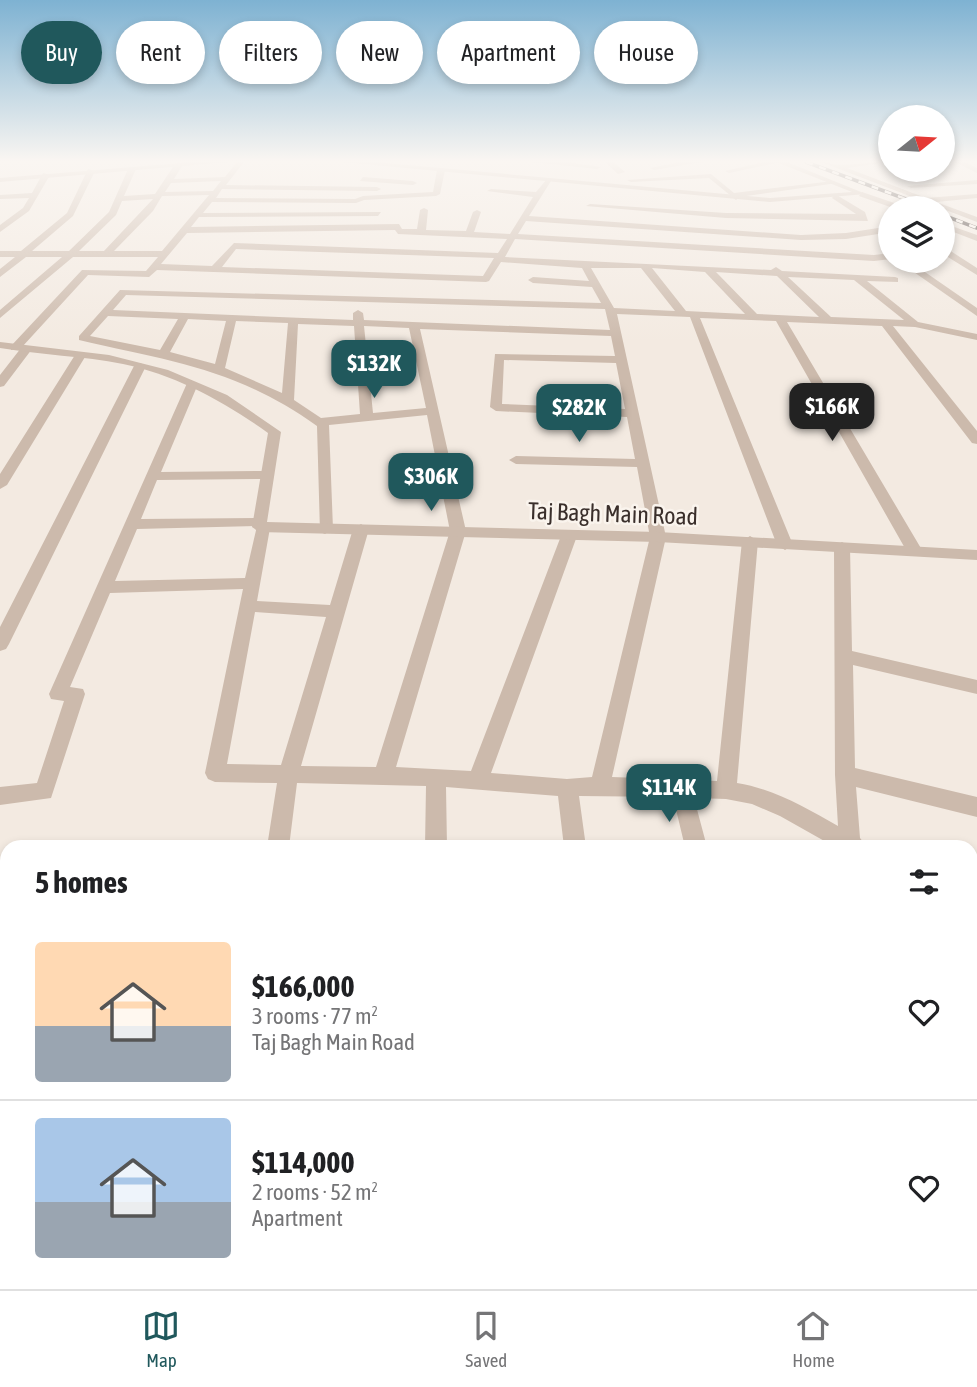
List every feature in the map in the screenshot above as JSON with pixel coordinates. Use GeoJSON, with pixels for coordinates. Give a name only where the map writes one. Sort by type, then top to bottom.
{"type":"FeatureCollection","features":[{"type":"Feature","properties":{"kind":"street"},"geometry":{"type":"LineString","coordinates":[[0,274],[60,222]]}},
{"type":"Feature","properties":{"kind":"street"},"geometry":{"type":"LineString","coordinates":[[0,315],[104,222]]}},
{"type":"Feature","properties":{"kind":"street"},"geometry":{"type":"LineString","coordinates":[[106,254],[137,222]]}},
{"type":"Feature","properties":{"kind":"street"},"geometry":{"type":"LineString","coordinates":[[0,383],[14,347],[85,272],[149,274],[192,222]]}},
{"type":"Feature","properties":{"kind":"street"},"geometry":{"type":"LineString","coordinates":[[421,232],[422,222]]}},
{"type":"Feature","properties":{"kind":"street"},"geometry":{"type":"LineString","coordinates":[[469,234],[473,222]]}},
{"type":"Feature","properties":{"kind":"street"},"geometry":{"type":"LineString","coordinates":[[215,269],[234,246],[262,258],[486,279],[521,222]]}},
{"type":"Feature","properties":{"kind":"street"},"geometry":{"type":"LineString","coordinates":[[586,222],[789,237],[878,233]]}},
{"type":"Feature","properties":{"kind":"street"},"geometry":{"type":"LineString","coordinates":[[866,222],[873,234]]}},
{"type":"Feature","properties":{"kind":"street"},"geometry":{"type":"LineString","coordinates":[[185,230],[399,225],[421,232],[513,235],[769,253],[878,258]]}},
{"type":"Feature","properties":{"kind":"street"},"geometry":{"type":"LineString","coordinates":[[397,251],[399,225]]}},
{"type":"Feature","properties":{"kind":"street"},"geometry":{"type":"LineString","coordinates":[[347,249],[352,227]]}},
{"type":"Feature","properties":{"kind":"street"},"geometry":{"type":"LineString","coordinates":[[955,230],[977,238]]}},
{"type":"Feature","properties":{"kind":"street"},"geometry":{"type":"LineString","coordinates":[[154,267],[215,269],[262,258],[347,249],[585,265],[644,265],[895,280]]}},
{"type":"Feature","properties":{"kind":"street"},"geometry":{"type":"LineString","coordinates":[[955,251],[962,251]]}},
{"type":"Feature","properties":{"kind":"street"},"geometry":{"type":"LineString","coordinates":[[769,253],[776,273],[829,321]]}},
{"type":"Feature","properties":{"kind":"street"},"geometry":{"type":"LineString","coordinates":[[0,254],[165,254]]}},
{"type":"Feature","properties":{"kind":"street"},"geometry":{"type":"LineString","coordinates":[[955,257],[977,272]]}},
{"type":"Feature","properties":{"kind":"street"},"geometry":{"type":"LineString","coordinates":[[585,265],[609,309],[658,537],[600,786]]}},
{"type":"Feature","properties":{"kind":"street"},"geometry":{"type":"LineString","coordinates":[[644,265],[688,315],[785,545]]}},
{"type":"Feature","properties":{"kind":"street"},"geometry":{"type":"LineString","coordinates":[[708,269],[754,317]]}},
{"type":"Feature","properties":{"kind":"street"},"geometry":{"type":"LineString","coordinates":[[920,273],[977,313]]}},
{"type":"Feature","properties":{"kind":"street"},"geometry":{"type":"LineString","coordinates":[[856,277],[915,324]]}},
{"type":"Feature","properties":{"kind":"street"},"geometry":{"type":"LineString","coordinates":[[533,280],[596,284]]}},
{"type":"Feature","properties":{"kind":"street"},"geometry":{"type":"LineString","coordinates":[[325,529],[323,425],[288,399],[259,383],[164,352],[83,338],[123,292],[609,309],[688,315],[915,324],[977,337]]}},
{"type":"Feature","properties":{"kind":"street"},"geometry":{"type":"LineString","coordinates":[[357,299],[367,417]]}},
{"type":"Feature","properties":{"kind":"street"},"geometry":{"type":"LineString","coordinates":[[105,313],[615,333]]}},
{"type":"Feature","properties":{"kind":"street"},"geometry":{"type":"LineString","coordinates":[[164,352],[185,316]]}},
{"type":"Feature","properties":{"kind":"street"},"geometry":{"type":"LineString","coordinates":[[219,370],[232,318]]}},
{"type":"Feature","properties":{"kind":"street"},"geometry":{"type":"LineString","coordinates":[[779,318],[914,550]]}},
{"type":"Feature","properties":{"kind":"street"},"geometry":{"type":"LineString","coordinates":[[288,399],[293,321]]}},
{"type":"Feature","properties":{"kind":"street"},"geometry":{"type":"LineString","coordinates":[[885,323],[977,440]]}},
{"type":"Feature","properties":{"kind":"street"},"geometry":{"type":"LineString","coordinates":[[383,776],[458,531],[414,325]]}},
{"type":"Feature","properties":{"kind":"street"},"geometry":{"type":"LineString","coordinates":[[14,347],[123,361],[140,366],[192,384],[275,432],[266,475],[252,583],[215,773],[436,777],[567,788],[600,786],[726,790],[754,795],[787,809],[844,840]]}},
{"type":"Feature","properties":{"kind":"street"},"geometry":{"type":"LineString","coordinates":[[620,360],[499,356],[496,408],[631,413]]}},
{"type":"Feature","properties":{"kind":"street"},"geometry":{"type":"LineString","coordinates":[[0,485],[79,357]]}},
{"type":"Feature","properties":{"kind":"street"},"geometry":{"type":"LineString","coordinates":[[0,644],[140,366]]}},
{"type":"Feature","properties":{"kind":"street"},"geometry":{"type":"LineString","coordinates":[[0,796],[44,791],[76,694],[58,694],[192,384]]}},
{"type":"Feature","properties":{"kind":"street"},"geometry":{"type":"LineString","coordinates":[[319,422],[432,411]]}},
{"type":"Feature","properties":{"kind":"street"},"geometry":{"type":"LineString","coordinates":[[516,460],[641,463]]}},
{"type":"Feature","properties":{"kind":"street"},"geometry":{"type":"LineString","coordinates":[[152,476],[266,475]]}},
{"type":"Feature","properties":{"kind":"street","name":"Taj Bagh Main Road"},"geometry":{"type":"LineString","coordinates":[[132,524],[261,525],[658,537],[977,555]]}},
{"type":"Feature","properties":{"kind":"street"},"geometry":{"type":"LineString","coordinates":[[279,840],[288,774],[361,529]]}},
{"type":"Feature","properties":{"kind":"street"},"geometry":{"type":"LineString","coordinates":[[478,779],[569,536]]}},
{"type":"Feature","properties":{"kind":"street"},"geometry":{"type":"LineString","coordinates":[[726,790],[750,541]]}},
{"type":"Feature","properties":{"kind":"street"},"geometry":{"type":"LineString","coordinates":[[842,547],[845,775],[852,840]]}},
{"type":"Feature","properties":{"kind":"street"},"geometry":{"type":"LineString","coordinates":[[105,587],[252,583]]}},
{"type":"Feature","properties":{"kind":"street"},"geometry":{"type":"LineString","coordinates":[[247,606],[336,611]]}},
{"type":"Feature","properties":{"kind":"street"},"geometry":{"type":"LineString","coordinates":[[845,656],[977,687]]}},
{"type":"Feature","properties":{"kind":"street"},"geometry":{"type":"LineString","coordinates":[[845,775],[977,807]]}},
{"type":"Feature","properties":{"kind":"street"},"geometry":{"type":"LineString","coordinates":[[436,777],[436,840]]}},
{"type":"Feature","properties":{"kind":"street"},"geometry":{"type":"LineString","coordinates":[[567,788],[574,840]]}},
{"type":"Feature","properties":{"kind":"street"},"geometry":{"type":"LineString","coordinates":[[682,790],[694,840]]}},
{"type":"Feature","properties":{"kind":"railway"},"geometry":{"type":"LineString","coordinates":[[962,222],[977,228]]}}]}
